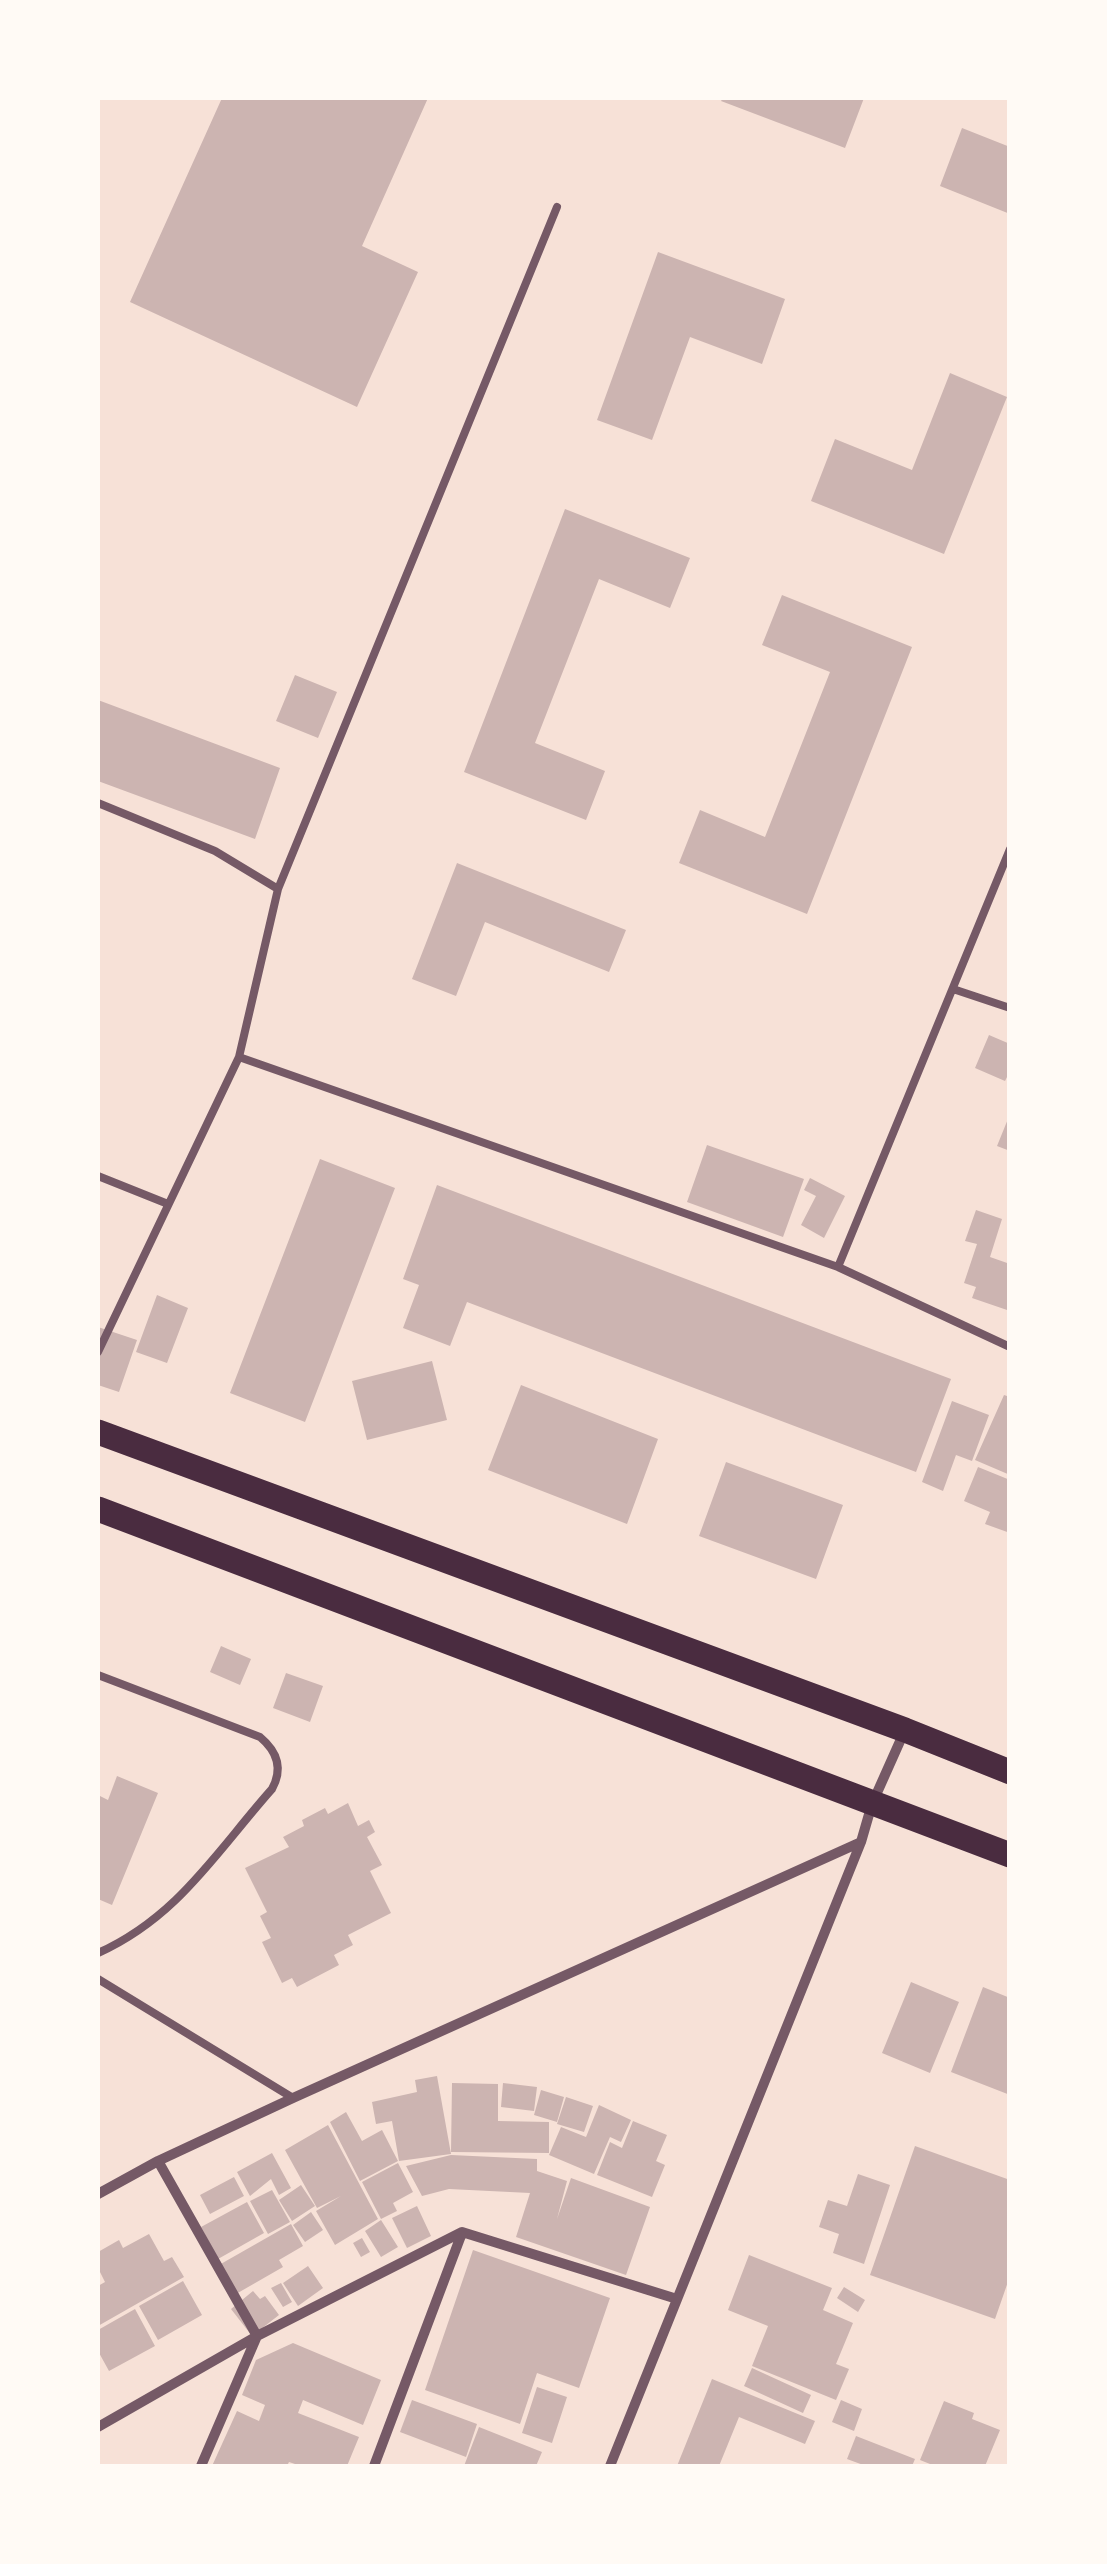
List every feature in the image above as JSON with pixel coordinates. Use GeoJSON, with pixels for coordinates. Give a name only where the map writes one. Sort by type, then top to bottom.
{"type":"FeatureCollection","features":[{"type":"Feature","properties":{"kind":"main road"},"geometry":{"type":"LineString","coordinates":[[98,1432],[906,1730],[1010,1772]]}},
{"type":"Feature","properties":{"kind":"main road"},"geometry":{"type":"LineString","coordinates":[[98,1509],[1010,1855]]}},
{"type":"Feature","properties":{"kind":"street"},"geometry":{"type":"LineString","coordinates":[[610,2466],[872,1804],[906,1730]]}},
{"type":"Feature","properties":{"kind":"street"},"geometry":{"type":"LineString","coordinates":[[98,2194],[158,2161],[293,2098],[860,1842]]}},
{"type":"Feature","properties":{"kind":"street"},"geometry":{"type":"LineString","coordinates":[[158,2161],[257,2336]]}},
{"type":"Feature","properties":{"kind":"street"},"geometry":{"type":"LineString","coordinates":[[98,2427],[257,2336],[462,2232],[676,2299]]}},
{"type":"Feature","properties":{"kind":"street"},"geometry":{"type":"LineString","coordinates":[[374,2466],[462,2232]]}},
{"type":"Feature","properties":{"kind":"street"},"geometry":{"type":"LineString","coordinates":[[200,2466],[257,2336]]}},
{"type":"Feature","properties":{"kind":"lane"},"geometry":{"type":"LineString","coordinates":[[98,1352],[239,1057],[278,889],[558,207]]}},
{"type":"Feature","properties":{"kind":"lane"},"geometry":{"type":"LineString","coordinates":[[98,802],[215,851],[278,889]]}},
{"type":"Feature","properties":{"kind":"lane"},"geometry":{"type":"LineString","coordinates":[[838,1267],[1010,848]]}},
{"type":"Feature","properties":{"kind":"lane"},"geometry":{"type":"LineString","coordinates":[[953,988],[1010,1008]]}},
{"type":"Feature","properties":{"kind":"lane"},"geometry":{"type":"LineString","coordinates":[[239,1057],[838,1267],[1010,1347]]}},
{"type":"Feature","properties":{"kind":"lane"},"geometry":{"type":"LineString","coordinates":[[98,1176],[168,1204]]}},
{"type":"Feature","properties":{"kind":"lane"},"geometry":{"type":"LineString","coordinates":[[98,1675],[260,1737],[276,1756],[279,1768],[272,1790],[182,1898],[148,1924],[98,1953]]}},
{"type":"Feature","properties":{"kind":"lane"},"geometry":{"type":"LineString","coordinates":[[98,1979],[293,2098]]}},
{"type":"Feature","properties":{"kind":"building"},"geometry":{"type":"Polygon","coordinates":[[[222,98],[428,98],[362,246],[418,272],[357,407],[130,302],[222,98]]]}},
{"type":"Feature","properties":{"kind":"building"},"geometry":{"type":"Polygon","coordinates":[[[864,98],[845,148],[721,101],[864,98]]]}},
{"type":"Feature","properties":{"kind":"building"},"geometry":{"type":"Polygon","coordinates":[[[962,128],[1010,147],[1010,214],[940,186],[962,128]]]}},
{"type":"Feature","properties":{"kind":"building"},"geometry":{"type":"Polygon","coordinates":[[[658,252],[785,299],[762,364],[690,337],[652,440],[597,420],[658,252]]]}},
{"type":"Feature","properties":{"kind":"building"},"geometry":{"type":"Polygon","coordinates":[[[950,373],[1007,397],[944,554],[811,501],[835,439],[912,470],[950,373]]]}},
{"type":"Feature","properties":{"kind":"building"},"geometry":{"type":"Polygon","coordinates":[[[565,509],[690,558],[670,608],[599,579],[535,743],[605,771],[586,820],[464,772],[565,509]]]}},
{"type":"Feature","properties":{"kind":"building"},"geometry":{"type":"Polygon","coordinates":[[[782,595],[912,647],[807,914],[679,863],[700,810],[765,837],[830,672],[762,645],[782,595]]]}},
{"type":"Feature","properties":{"kind":"building"},"geometry":{"type":"Polygon","coordinates":[[[295,675],[337,692],[318,738],[276,721],[295,675]]]}},
{"type":"Feature","properties":{"kind":"building"},"geometry":{"type":"Polygon","coordinates":[[[98,700],[280,768],[255,839],[98,781],[98,700]]]}},
{"type":"Feature","properties":{"kind":"building"},"geometry":{"type":"Polygon","coordinates":[[[457,863],[626,930],[609,972],[485,922],[456,996],[412,979],[457,863]]]}},
{"type":"Feature","properties":{"kind":"building"},"geometry":{"type":"Polygon","coordinates":[[[989,1035],[1010,1044],[1010,1071],[1005,1081],[975,1068],[989,1035]]]}},
{"type":"Feature","properties":{"kind":"building"},"geometry":{"type":"Polygon","coordinates":[[[1010,1114],[1010,1151],[997,1146],[1010,1114]]]}},
{"type":"Feature","properties":{"kind":"building"},"geometry":{"type":"Polygon","coordinates":[[[707,1145],[804,1179],[783,1237],[687,1202],[707,1145]]]}},
{"type":"Feature","properties":{"kind":"building"},"geometry":{"type":"Polygon","coordinates":[[[320,1159],[395,1188],[305,1422],[230,1393],[320,1159]]]}},
{"type":"Feature","properties":{"kind":"building"},"geometry":{"type":"Polygon","coordinates":[[[810,1178],[845,1196],[824,1238],[801,1225],[816,1196],[804,1190],[810,1178]]]}},
{"type":"Feature","properties":{"kind":"building"},"geometry":{"type":"Polygon","coordinates":[[[437,1185],[951,1379],[916,1472],[467,1302],[450,1346],[403,1328],[419,1285],[403,1279],[437,1185]]]}},
{"type":"Feature","properties":{"kind":"building"},"geometry":{"type":"Polygon","coordinates":[[[976,1210],[1002,1219],[990,1257],[1010,1264],[1010,1311],[972,1298],[976,1287],[964,1283],[977,1244],[965,1241],[976,1210]]]}},
{"type":"Feature","properties":{"kind":"building"},"geometry":{"type":"Polygon","coordinates":[[[157,1295],[188,1308],[167,1363],[136,1352],[157,1295]]]}},
{"type":"Feature","properties":{"kind":"building"},"geometry":{"type":"Polygon","coordinates":[[[98,1327],[137,1340],[119,1392],[98,1385],[98,1327]]]}},
{"type":"Feature","properties":{"kind":"building"},"geometry":{"type":"Polygon","coordinates":[[[432,1361],[447,1420],[367,1440],[352,1381],[432,1361]]]}},
{"type":"Feature","properties":{"kind":"building"},"geometry":{"type":"Polygon","coordinates":[[[521,1385],[658,1439],[627,1524],[488,1470],[521,1385]]]}},
{"type":"Feature","properties":{"kind":"building"},"geometry":{"type":"Polygon","coordinates":[[[1004,1395],[1010,1397],[1010,1475],[975,1460],[1004,1395]]]}},
{"type":"Feature","properties":{"kind":"building"},"geometry":{"type":"Polygon","coordinates":[[[952,1401],[989,1415],[972,1461],[956,1455],[943,1491],[922,1482],[952,1401]]]}},
{"type":"Feature","properties":{"kind":"building"},"geometry":{"type":"Polygon","coordinates":[[[726,1462],[843,1505],[816,1579],[699,1536],[726,1462]]]}},
{"type":"Feature","properties":{"kind":"building"},"geometry":{"type":"Polygon","coordinates":[[[978,1467],[1010,1480],[1010,1533],[985,1524],[990,1512],[964,1501],[978,1467]]]}},
{"type":"Feature","properties":{"kind":"building"},"geometry":{"type":"Polygon","coordinates":[[[221,1646],[251,1659],[240,1685],[210,1672],[221,1646]]]}},
{"type":"Feature","properties":{"kind":"building"},"geometry":{"type":"Polygon","coordinates":[[[286,1673],[323,1686],[310,1722],[273,1708],[286,1673]]]}},
{"type":"Feature","properties":{"kind":"building"},"geometry":{"type":"Polygon","coordinates":[[[117,1776],[158,1793],[112,1905],[98,1899],[98,1795],[108,1800],[117,1776]]]}},
{"type":"Feature","properties":{"kind":"building"},"geometry":{"type":"Polygon","coordinates":[[[348,1803],[358,1826],[369,1820],[375,1832],[367,1837],[382,1865],[370,1871],[391,1913],[348,1935],[353,1945],[334,1955],[339,1965],[297,1987],[292,1978],[282,1983],[262,1942],[271,1938],[260,1916],[267,1912],[245,1868],[289,1847],[283,1837],[304,1826],[302,1820],[325,1808],[328,1814],[348,1803]]]}},
{"type":"Feature","properties":{"kind":"building"},"geometry":{"type":"Polygon","coordinates":[[[911,1982],[959,2002],[930,2073],[882,2053],[911,1982]]]}},
{"type":"Feature","properties":{"kind":"building"},"geometry":{"type":"Polygon","coordinates":[[[983,1987],[1010,1998],[1010,2095],[951,2072],[983,1987]]]}},
{"type":"Feature","properties":{"kind":"building"},"geometry":{"type":"Polygon","coordinates":[[[437,2076],[451,2154],[399,2161],[392,2121],[376,2124],[372,2102],[417,2092],[415,2080],[437,2076]]]}},
{"type":"Feature","properties":{"kind":"building"},"geometry":{"type":"Polygon","coordinates":[[[452,2083],[498,2084],[498,2121],[549,2122],[549,2153],[451,2152],[452,2083]]]}},
{"type":"Feature","properties":{"kind":"building"},"geometry":{"type":"Polygon","coordinates":[[[503,2083],[537,2087],[534,2111],[501,2107],[503,2083]]]}},
{"type":"Feature","properties":{"kind":"building"},"geometry":{"type":"Polygon","coordinates":[[[541,2090],[564,2097],[557,2122],[534,2115],[541,2090]]]}},
{"type":"Feature","properties":{"kind":"building"},"geometry":{"type":"Polygon","coordinates":[[[566,2097],[593,2106],[584,2132],[557,2124],[566,2097]]]}},
{"type":"Feature","properties":{"kind":"building"},"geometry":{"type":"Polygon","coordinates":[[[599,2105],[631,2120],[621,2142],[610,2137],[594,2174],[549,2155],[561,2127],[586,2137],[599,2105]]]}},
{"type":"Feature","properties":{"kind":"building"},"geometry":{"type":"Polygon","coordinates":[[[346,2112],[362,2141],[382,2130],[398,2161],[360,2181],[330,2122],[346,2112]]]}},
{"type":"Feature","properties":{"kind":"building"},"geometry":{"type":"Polygon","coordinates":[[[633,2121],[667,2135],[656,2161],[665,2165],[652,2197],[597,2175],[610,2142],[622,2148],[633,2121]]]}},
{"type":"Feature","properties":{"kind":"building"},"geometry":{"type":"Polygon","coordinates":[[[328,2125],[378,2219],[335,2245],[316,2211],[341,2196],[317,2208],[285,2150],[328,2125]]]}},
{"type":"Feature","properties":{"kind":"building"},"geometry":{"type":"Polygon","coordinates":[[[915,2146],[1010,2180],[1010,2276],[995,2319],[870,2275],[915,2146]]]}},
{"type":"Feature","properties":{"kind":"building"},"geometry":{"type":"Polygon","coordinates":[[[272,2153],[291,2188],[279,2195],[271,2179],[250,2196],[237,2172],[272,2153]]]}},
{"type":"Feature","properties":{"kind":"building"},"geometry":{"type":"Polygon","coordinates":[[[451,2155],[537,2159],[537,2171],[567,2181],[557,2219],[571,2178],[650,2207],[626,2275],[516,2237],[530,2193],[449,2189],[422,2196],[406,2166],[451,2155]]]}},
{"type":"Feature","properties":{"kind":"building"},"geometry":{"type":"Polygon","coordinates":[[[398,2163],[413,2192],[393,2203],[397,2211],[381,2219],[362,2182],[398,2163]]]}},
{"type":"Feature","properties":{"kind":"building"},"geometry":{"type":"Polygon","coordinates":[[[858,2174],[890,2185],[864,2264],[833,2253],[839,2234],[819,2227],[828,2200],[847,2206],[858,2174]]]}},
{"type":"Feature","properties":{"kind":"building"},"geometry":{"type":"Polygon","coordinates":[[[234,2177],[244,2196],[210,2214],[200,2195],[234,2177]]]}},
{"type":"Feature","properties":{"kind":"building"},"geometry":{"type":"Polygon","coordinates":[[[301,2185],[315,2206],[292,2221],[279,2200],[301,2185]]]}},
{"type":"Feature","properties":{"kind":"building"},"geometry":{"type":"Polygon","coordinates":[[[272,2190],[290,2222],[268,2234],[250,2201],[272,2190]]]}},
{"type":"Feature","properties":{"kind":"building"},"geometry":{"type":"Polygon","coordinates":[[[247,2202],[264,2233],[218,2259],[201,2227],[247,2202]]]}},
{"type":"Feature","properties":{"kind":"building"},"geometry":{"type":"Polygon","coordinates":[[[417,2206],[431,2236],[407,2248],[392,2218],[417,2206]]]}},
{"type":"Feature","properties":{"kind":"building"},"geometry":{"type":"Polygon","coordinates":[[[311,2212],[323,2230],[305,2242],[293,2225],[311,2212]]]}},
{"type":"Feature","properties":{"kind":"building"},"geometry":{"type":"Polygon","coordinates":[[[381,2220],[398,2247],[381,2257],[365,2231],[381,2220]]]}},
{"type":"Feature","properties":{"kind":"building"},"geometry":{"type":"Polygon","coordinates":[[[291,2224],[303,2246],[279,2260],[283,2267],[236,2294],[219,2265],[291,2224]]]}},
{"type":"Feature","properties":{"kind":"building"},"geometry":{"type":"Polygon","coordinates":[[[149,2234],[164,2261],[172,2257],[184,2277],[98,2326],[98,2286],[105,2282],[98,2268],[98,2252],[119,2240],[123,2248],[149,2234]]]}},
{"type":"Feature","properties":{"kind":"building"},"geometry":{"type":"Polygon","coordinates":[[[362,2238],[370,2252],[361,2257],[353,2243],[362,2238]]]}},
{"type":"Feature","properties":{"kind":"building"},"geometry":{"type":"Polygon","coordinates":[[[473,2250],[610,2298],[579,2388],[537,2373],[520,2424],[425,2390],[473,2250]]]}},
{"type":"Feature","properties":{"kind":"building"},"geometry":{"type":"Polygon","coordinates":[[[749,2255],[832,2288],[823,2310],[853,2323],[836,2364],[849,2369],[836,2400],[752,2366],[768,2326],[728,2310],[749,2255]]]}},
{"type":"Feature","properties":{"kind":"building"},"geometry":{"type":"Polygon","coordinates":[[[308,2266],[323,2288],[298,2306],[283,2283],[308,2266]]]}},
{"type":"Feature","properties":{"kind":"building"},"geometry":{"type":"Polygon","coordinates":[[[183,2281],[202,2315],[158,2340],[139,2306],[183,2281]]]}},
{"type":"Feature","properties":{"kind":"building"},"geometry":{"type":"Polygon","coordinates":[[[281,2283],[292,2302],[283,2307],[271,2288],[281,2283]]]}},
{"type":"Feature","properties":{"kind":"building"},"geometry":{"type":"Polygon","coordinates":[[[844,2287],[865,2300],[858,2312],[837,2298],[844,2287]]]}},
{"type":"Feature","properties":{"kind":"building"},"geometry":{"type":"Polygon","coordinates":[[[253,2291],[260,2299],[265,2296],[279,2315],[252,2336],[231,2309],[253,2291]]]}},
{"type":"Feature","properties":{"kind":"building"},"geometry":{"type":"Polygon","coordinates":[[[135,2309],[155,2346],[109,2371],[98,2351],[98,2330],[135,2309]]]}},
{"type":"Feature","properties":{"kind":"building"},"geometry":{"type":"Polygon","coordinates":[[[293,2343],[381,2380],[363,2425],[303,2400],[298,2413],[359,2437],[347,2466],[301,2466],[289,2462],[287,2466],[212,2466],[237,2411],[259,2421],[265,2405],[242,2395],[256,2360],[293,2343]]]}},
{"type":"Feature","properties":{"kind":"building"},"geometry":{"type":"Polygon","coordinates":[[[752,2368],[811,2395],[803,2413],[744,2386],[752,2368]]]}},
{"type":"Feature","properties":{"kind":"building"},"geometry":{"type":"Polygon","coordinates":[[[712,2379],[815,2421],[805,2444],[739,2417],[719,2466],[677,2466],[712,2379]]]}},
{"type":"Feature","properties":{"kind":"building"},"geometry":{"type":"Polygon","coordinates":[[[537,2387],[567,2397],[552,2443],[522,2433],[537,2387]]]}},
{"type":"Feature","properties":{"kind":"building"},"geometry":{"type":"Polygon","coordinates":[[[412,2400],[477,2424],[466,2457],[400,2432],[412,2400]]]}},
{"type":"Feature","properties":{"kind":"building"},"geometry":{"type":"Polygon","coordinates":[[[841,2400],[862,2409],[854,2431],[832,2422],[841,2400]]]}},
{"type":"Feature","properties":{"kind":"building"},"geometry":{"type":"Polygon","coordinates":[[[944,2401],[974,2413],[972,2419],[1000,2430],[985,2466],[935,2466],[920,2460],[944,2401]]]}},
{"type":"Feature","properties":{"kind":"building"},"geometry":{"type":"Polygon","coordinates":[[[479,2427],[542,2452],[536,2466],[464,2466],[479,2427]]]}},
{"type":"Feature","properties":{"kind":"building"},"geometry":{"type":"Polygon","coordinates":[[[856,2436],[915,2459],[912,2466],[866,2466],[847,2459],[856,2436]]]}}]}
